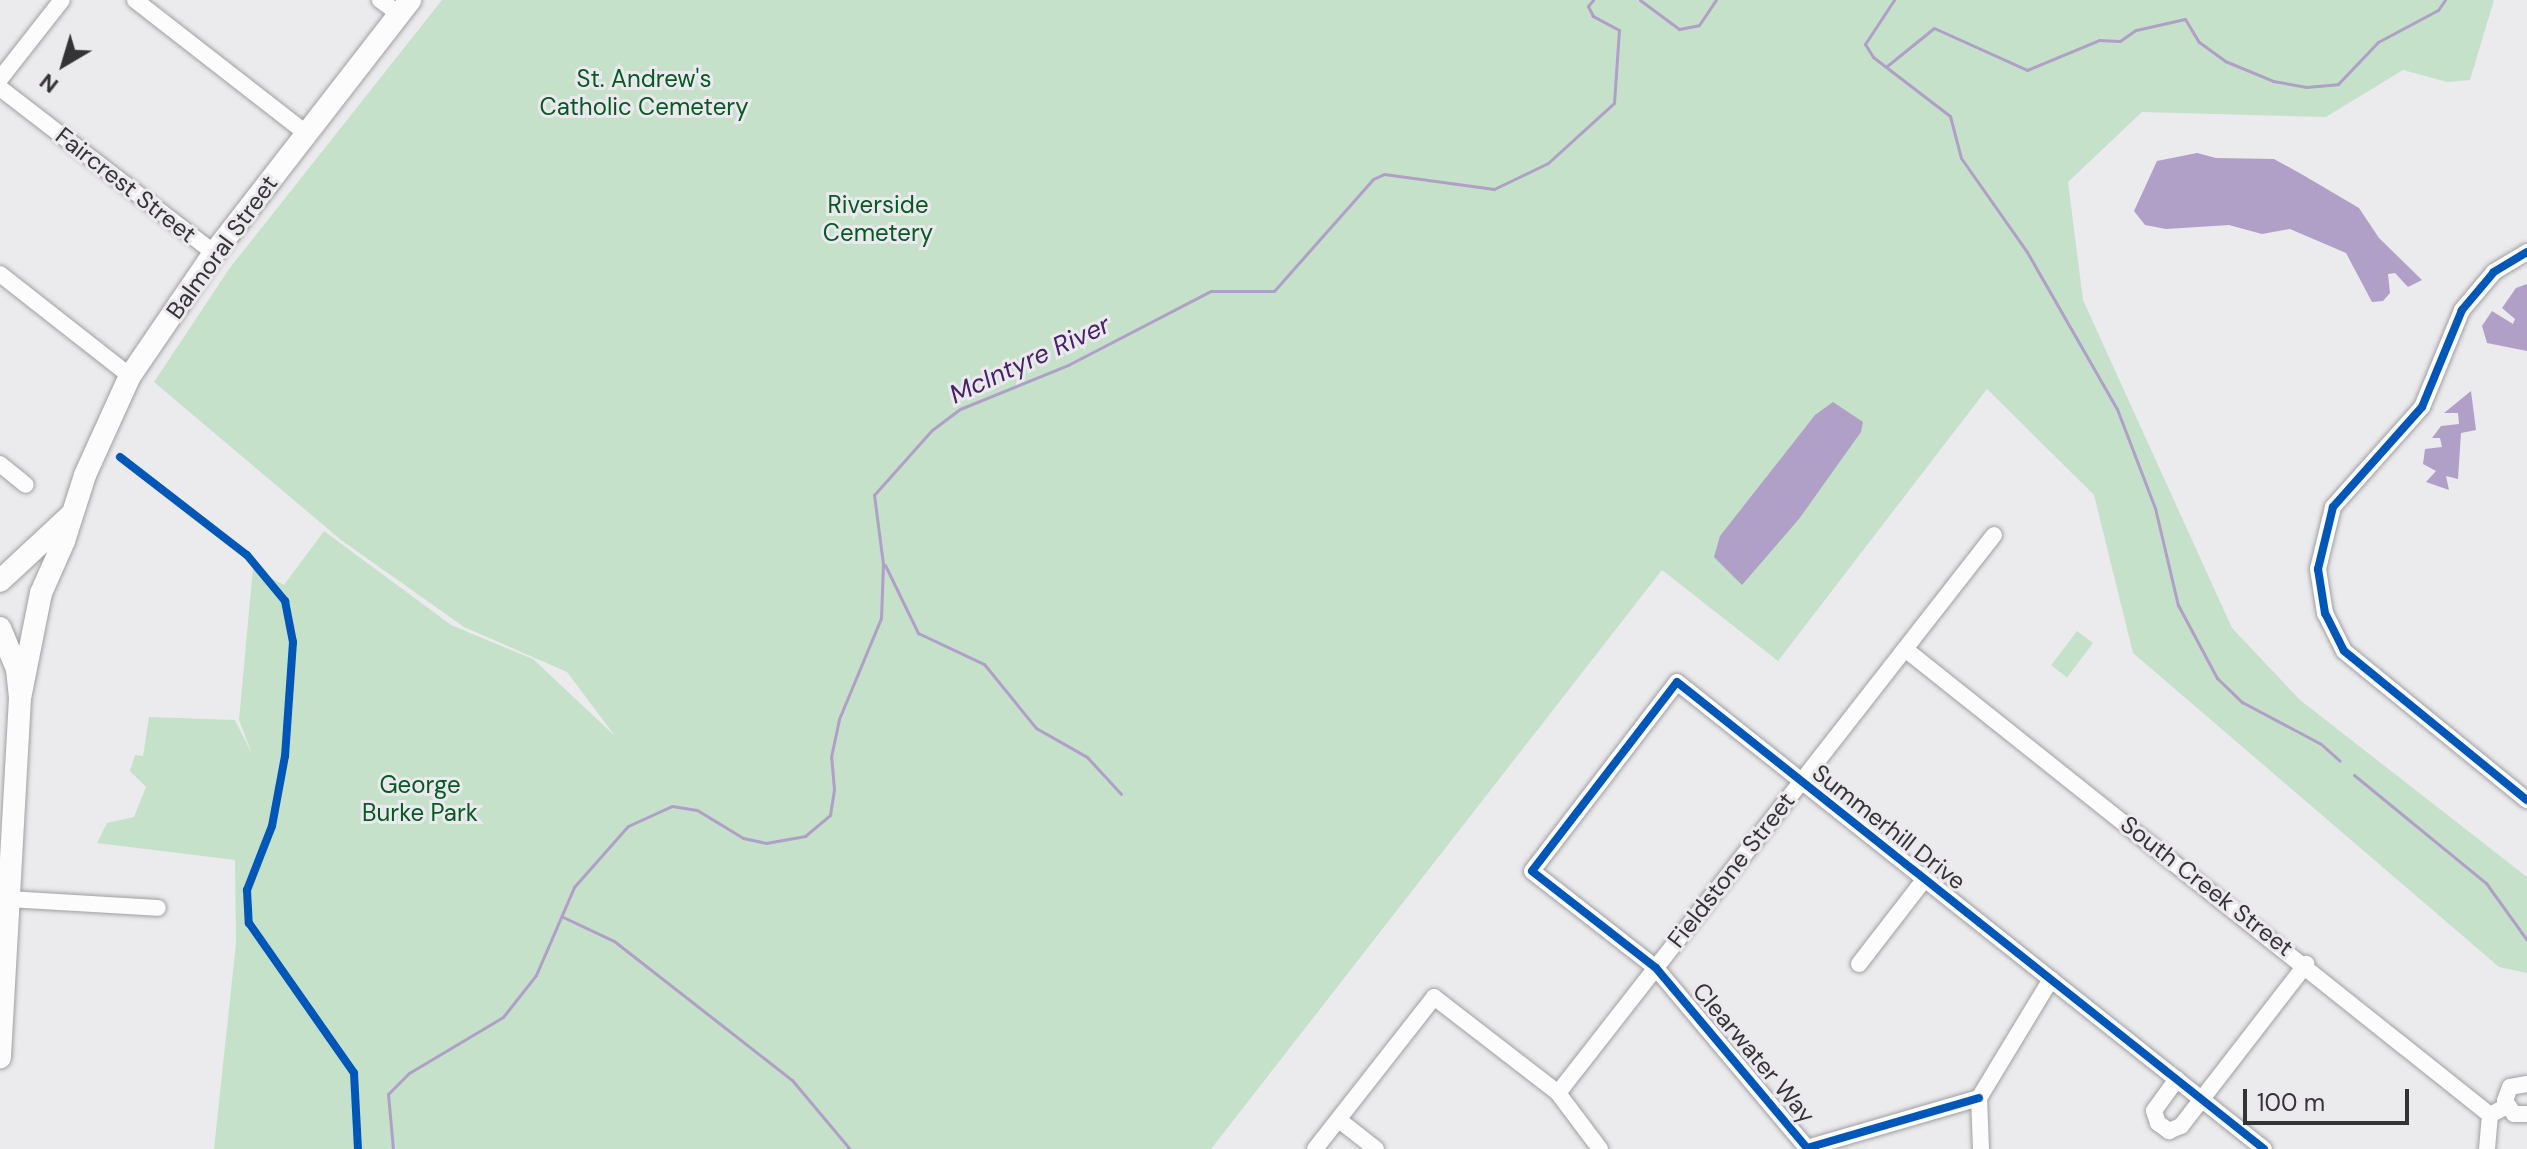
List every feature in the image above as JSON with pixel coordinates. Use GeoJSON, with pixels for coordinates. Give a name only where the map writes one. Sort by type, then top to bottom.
{"type":"FeatureCollection","features":[{"type":"Feature","properties":{"kind":"main road","name":"Balmoral Street"},"geometry":{"type":"LineString","coordinates":[[20,698],[32,618],[71,515],[130,376],[214,253],[404,7]]}},
{"type":"Feature","properties":{"kind":"main road"},"geometry":{"type":"LineString","coordinates":[[0,581],[71,515]]}},
{"type":"Feature","properties":{"kind":"main road"},"geometry":{"type":"LineString","coordinates":[[0,628],[17,669],[20,698],[7,802],[8,899],[0,1057]]}},
{"type":"Feature","properties":{"kind":"street"},"geometry":{"type":"LineString","coordinates":[[0,79],[62,0]]}},
{"type":"Feature","properties":{"kind":"street"},"geometry":{"type":"LineString","coordinates":[[135,0],[307,134]]}},
{"type":"Feature","properties":{"kind":"street"},"geometry":{"type":"LineString","coordinates":[[380,0],[404,7]]}},
{"type":"Feature","properties":{"kind":"street","name":"Faircrest Street"},"geometry":{"type":"LineString","coordinates":[[0,88],[214,253]]}},
{"type":"Feature","properties":{"kind":"street"},"geometry":{"type":"LineString","coordinates":[[2527,252],[2494,272],[2462,310],[2422,407],[2339,497],[2324,531],[2318,569],[2325,613],[2344,651],[2527,800]]}},
{"type":"Feature","properties":{"kind":"street"},"geometry":{"type":"LineString","coordinates":[[0,274],[130,376]]}},
{"type":"Feature","properties":{"kind":"street"},"geometry":{"type":"LineString","coordinates":[[0,464],[26,485]]}},
{"type":"Feature","properties":{"kind":"street","name":"Fieldstone Street"},"geometry":{"type":"LineString","coordinates":[[1558,1093],[1994,535]]}},
{"type":"Feature","properties":{"kind":"street","name":"South Creek Street"},"geometry":{"type":"LineString","coordinates":[[1905,649],[2306,964],[2490,1115]]}},
{"type":"Feature","properties":{"kind":"street","name":"Summerhill Drive"},"geometry":{"type":"LineString","coordinates":[[1532,871],[1677,682],[2264,1149]]}},
{"type":"Feature","properties":{"kind":"street","name":"Clearwater Way"},"geometry":{"type":"LineString","coordinates":[[1532,871],[1656,968],[1807,1148],[1979,1098]]}},
{"type":"Feature","properties":{"kind":"street"},"geometry":{"type":"LineString","coordinates":[[1859,964],[1924,880]]}},
{"type":"Feature","properties":{"kind":"street"},"geometry":{"type":"LineString","coordinates":[[8,899],[158,908]]}},
{"type":"Feature","properties":{"kind":"street"},"geometry":{"type":"LineString","coordinates":[[2177,1079],[2154,1111],[2163,1128],[2176,1130],[2306,964]]}},
{"type":"Feature","properties":{"kind":"street"},"geometry":{"type":"LineString","coordinates":[[1981,1149],[1979,1098],[2051,979]]}},
{"type":"Feature","properties":{"kind":"street"},"geometry":{"type":"LineString","coordinates":[[1315,1149],[1434,997],[1558,1093],[1600,1149]]}},
{"type":"Feature","properties":{"kind":"street"},"geometry":{"type":"LineString","coordinates":[[2507,1106],[2510,1087],[2527,1084]]}},
{"type":"Feature","properties":{"kind":"street"},"geometry":{"type":"LineString","coordinates":[[2487,1149],[2490,1115],[2507,1106]]}},
{"type":"Feature","properties":{"kind":"street"},"geometry":{"type":"LineString","coordinates":[[2507,1106],[2514,1114],[2527,1114]]}},
{"type":"Feature","properties":{"kind":"street"},"geometry":{"type":"LineString","coordinates":[[1339,1120],[1376,1149]]}},
{"type":"Feature","properties":{"kind":"green space"},"geometry":{"type":"Polygon","coordinates":[[[442,0],[2494,0],[2470,80],[2447,82],[2403,70],[2326,117],[2142,112],[2068,182],[2083,300],[2232,628],[2300,700],[2527,877],[2527,973],[2499,967],[2133,653],[2094,495],[1987,389],[1778,661],[1662,570],[1211,1149],[214,1149],[236,943],[235,860],[97,843],[107,823],[134,817],[146,787],[130,771],[135,755],[143,756],[149,717],[235,720],[252,754],[239,720],[253,568],[284,585],[324,531],[451,625],[533,659],[615,736],[567,672],[464,627],[341,540],[154,382],[229,269],[442,0]]]}},
{"type":"Feature","properties":{"kind":"green space"},"geometry":{"type":"Polygon","coordinates":[[[2077,631],[2093,643],[2067,677],[2051,665],[2077,631]]]}},
{"type":"Feature","properties":{"kind":"shaded area"},"geometry":{"type":"Polygon","coordinates":[[[2197,153],[2216,158],[2274,159],[2303,175],[2359,208],[2379,238],[2422,280],[2408,287],[2395,273],[2388,274],[2390,293],[2383,301],[2372,302],[2346,253],[2290,229],[2262,234],[2229,225],[2166,229],[2145,225],[2134,211],[2157,161],[2197,153]]]}},
{"type":"Feature","properties":{"kind":"shaded area"},"geometry":{"type":"Polygon","coordinates":[[[2527,284],[2527,351],[2487,343],[2482,326],[2492,311],[2513,324],[2515,319],[2502,308],[2516,288],[2527,284]]]}},
{"type":"Feature","properties":{"kind":"shaded area"},"geometry":{"type":"Polygon","coordinates":[[[2471,391],[2476,430],[2461,433],[2458,479],[2446,476],[2449,490],[2426,482],[2436,471],[2423,464],[2425,449],[2442,447],[2440,438],[2432,438],[2441,426],[2459,424],[2458,413],[2444,413],[2471,391]]]}},
{"type":"Feature","properties":{"kind":"shaded area"},"geometry":{"type":"Polygon","coordinates":[[[1833,402],[1863,422],[1861,432],[1799,519],[1742,585],[1714,557],[1720,536],[1815,415],[1833,402]]]}},
{"type":"Feature","properties":{"kind":"waterway","name":"McIntyre River"},"geometry":{"type":"LineString","coordinates":[[393,1149],[388,1094],[409,1073],[503,1017],[536,975],[574,887],[628,826],[672,806],[697,810],[743,838],[766,843],[805,836],[830,815],[834,789],[831,757],[839,719],[881,618],[883,564],[874,495],[932,430],[960,409],[1068,365],[1211,291],[1274,291],[1373,179],[1384,174],[1494,189],[1548,163],[1614,103],[1619,30],[1593,16],[1588,6],[1593,0]]}},
{"type":"Feature","properties":{"kind":"waterway","name":"McIntyre River"},"geometry":{"type":"LineString","coordinates":[[1640,0],[1679,29],[1699,25],[1716,0]]}},
{"type":"Feature","properties":{"kind":"waterway"},"geometry":{"type":"LineString","coordinates":[[1894,0],[1865,44],[1873,57],[1950,116],[1961,158],[2027,252],[2117,409],[2155,508],[2178,605],[2217,678],[2242,702],[2321,744],[2340,761]]}},
{"type":"Feature","properties":{"kind":"waterway","name":"McIntyre River"},"geometry":{"type":"LineString","coordinates":[[1887,66],[1934,28],[2027,70],[2099,40],[2120,41],[2136,30],[2185,19],[2199,42],[2225,61],[2273,81],[2306,87],[2338,84],[2378,42],[2438,10],[2445,0]]}},
{"type":"Feature","properties":{"kind":"waterway"},"geometry":{"type":"LineString","coordinates":[[885,565],[918,633],[984,664],[1036,728],[1087,757],[1121,794]]}},
{"type":"Feature","properties":{"kind":"waterway"},"geometry":{"type":"LineString","coordinates":[[2354,775],[2486,883],[2527,940]]}},
{"type":"Feature","properties":{"kind":"waterway"},"geometry":{"type":"LineString","coordinates":[[563,917],[614,941],[792,1080],[850,1149]]}},
{"type":"Feature","properties":{"kind":"cycle path"},"geometry":{"type":"LineString","coordinates":[[2527,252],[2494,272],[2462,310],[2422,407],[2333,507],[2318,569],[2325,613],[2344,651],[2527,800]]}},
{"type":"Feature","properties":{"kind":"cycle path"},"geometry":{"type":"LineString","coordinates":[[120,457],[247,555],[285,601],[293,642],[285,756],[272,826],[247,890],[249,923],[354,1073],[358,1149]]}},
{"type":"Feature","properties":{"kind":"cycle path"},"geometry":{"type":"LineString","coordinates":[[1979,1098],[1807,1148],[1656,968],[1532,871],[1677,682],[2264,1149]]}},
{"type":"Feature","properties":{"kind":"park label","name":"St. Andrew's Catholic Cemetery"},"geometry":{"type":"Point","coordinates":[644,93]}},
{"type":"Feature","properties":{"kind":"park label","name":"Riverside Cemetery"},"geometry":{"type":"Point","coordinates":[878,219]}},
{"type":"Feature","properties":{"kind":"park label","name":"George Burke Park"},"geometry":{"type":"Point","coordinates":[420,799]}}]}
